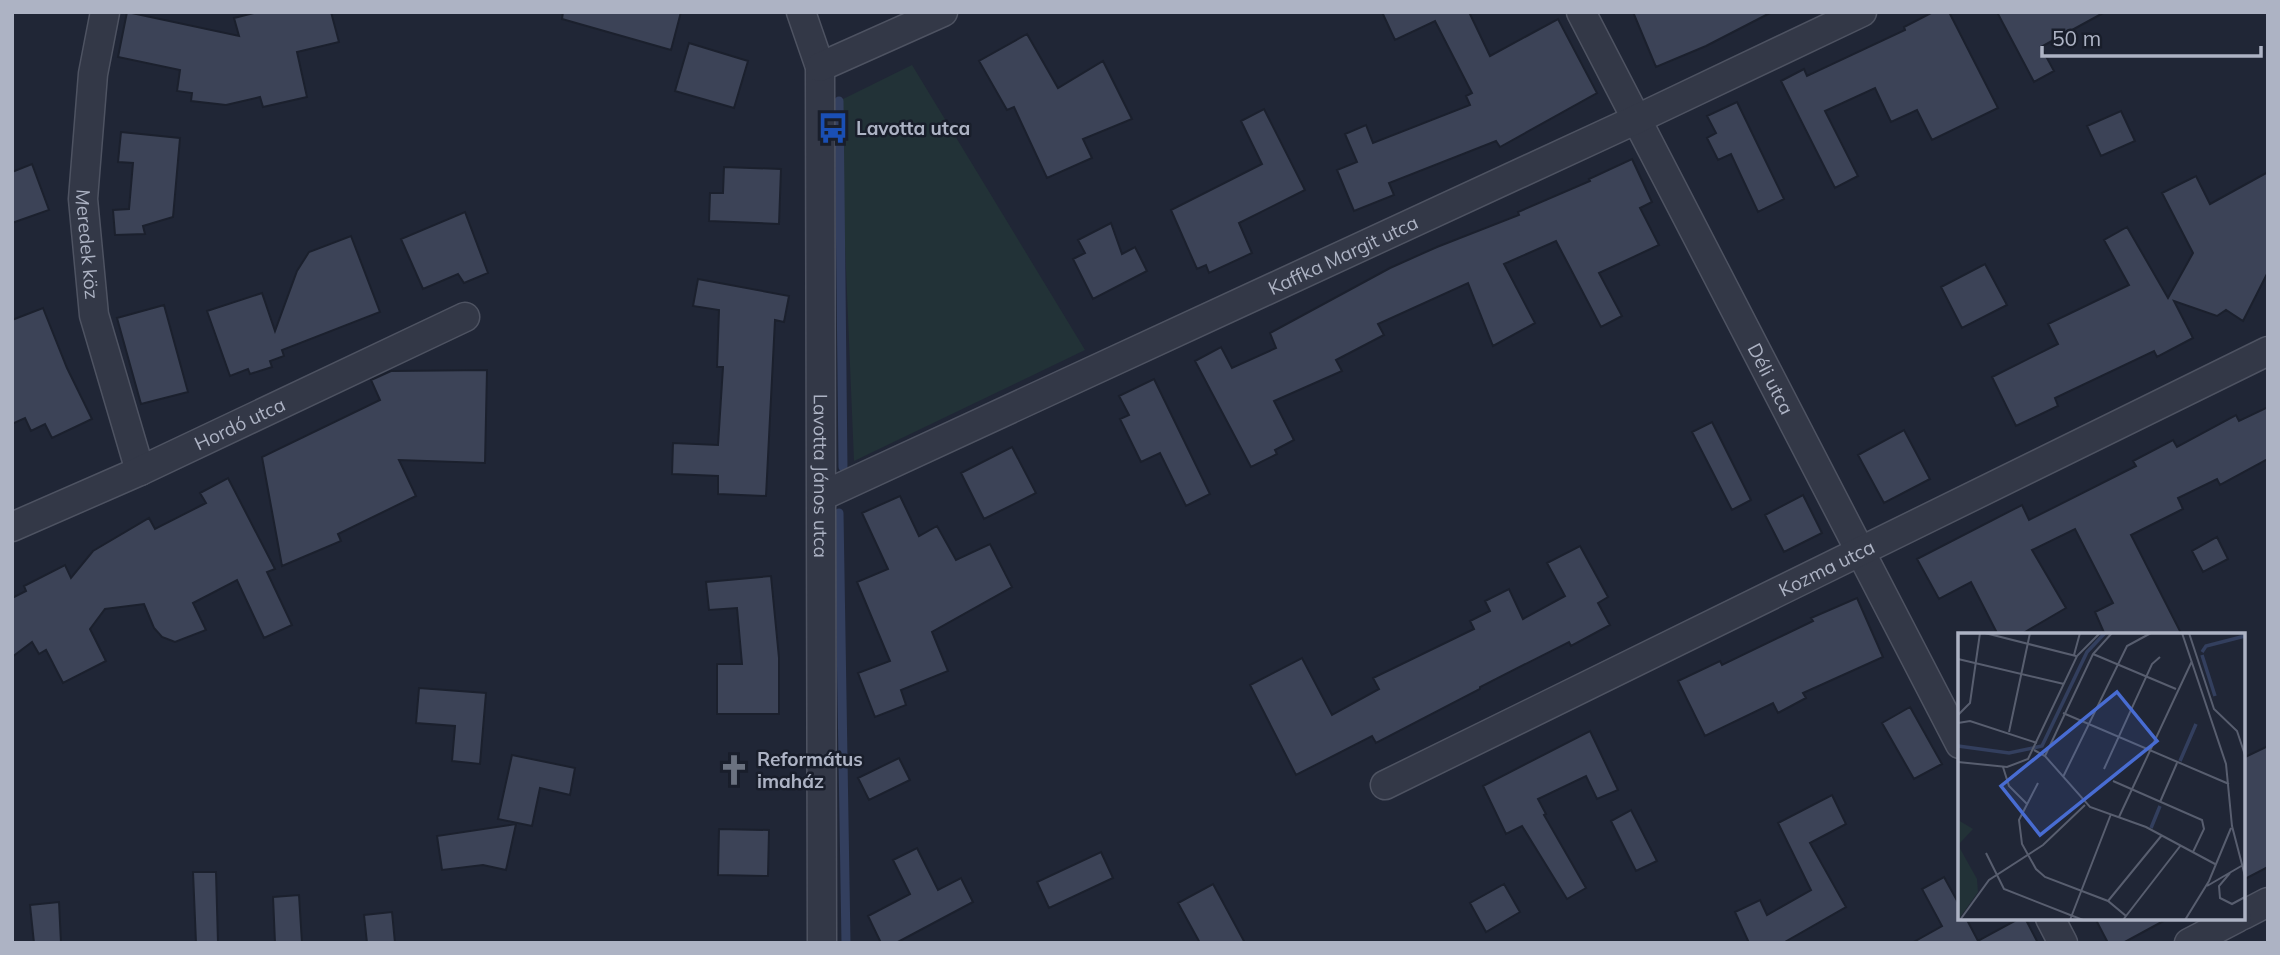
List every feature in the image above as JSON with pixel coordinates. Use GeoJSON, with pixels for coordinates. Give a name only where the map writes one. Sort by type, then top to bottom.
{"type":"FeatureCollection","features":[{"type":"Feature","properties":{"kind":"street","name":"Meredek köz"},"geometry":{"type":"LineString","coordinates":[[104,12],[93,74],[83,199],[94,315],[139,471]]}},
{"type":"Feature","properties":{"kind":"street","name":"Lavotta János utca"},"geometry":{"type":"LineString","coordinates":[[802,12],[820,67],[822,943]]}},
{"type":"Feature","properties":{"kind":"street"},"geometry":{"type":"LineString","coordinates":[[820,67],[943,12]]}},
{"type":"Feature","properties":{"kind":"street","name":"Déli utca"},"geometry":{"type":"LineString","coordinates":[[1581,12],[1958,740]]}},
{"type":"Feature","properties":{"kind":"street","name":"Kaffka Margit utca"},"geometry":{"type":"LineString","coordinates":[[822,496],[1636,120],[1862,12]]}},
{"type":"Feature","properties":{"kind":"street","name":"Hordó utca"},"geometry":{"type":"LineString","coordinates":[[12,527],[139,471],[465,317]]}},
{"type":"Feature","properties":{"kind":"street","name":"Kozma utca"},"geometry":{"type":"LineString","coordinates":[[1385,785],[2268,351]]}},
{"type":"Feature","properties":{"kind":"street"},"geometry":{"type":"LineString","coordinates":[[2245,914],[2268,902]]}},
{"type":"Feature","properties":{"kind":"street"},"geometry":{"type":"LineString","coordinates":[[2051,920],[2063,943]]}},
{"type":"Feature","properties":{"kind":"street"},"geometry":{"type":"LineString","coordinates":[[2189,943],[2233,920]]}},
{"type":"Feature","properties":{"kind":"shaded area"},"geometry":{"type":"Polygon","coordinates":[[[912,65],[1085,350],[854,461],[839,101],[912,65]]]}},
{"type":"Feature","properties":{"kind":"building"},"geometry":{"type":"Polygon","coordinates":[[[127,12],[239,36],[234,18],[258,12],[331,12],[339,42],[297,52],[307,97],[263,107],[260,97],[226,105],[191,101],[192,93],[177,91],[180,70],[118,57],[127,12]]]}},
{"type":"Feature","properties":{"kind":"building"},"geometry":{"type":"Polygon","coordinates":[[[563,12],[681,12],[671,50],[562,19],[563,12]]]}},
{"type":"Feature","properties":{"kind":"building"},"geometry":{"type":"Polygon","coordinates":[[[1382,12],[1469,12],[1490,56],[1558,19],[1597,93],[1500,147],[1496,141],[1389,183],[1394,195],[1354,211],[1337,170],[1357,162],[1345,134],[1366,125],[1373,143],[1470,105],[1466,96],[1472,93],[1435,21],[1395,40],[1382,12]]]}},
{"type":"Feature","properties":{"kind":"building"},"geometry":{"type":"Polygon","coordinates":[[[1633,12],[1772,12],[1706,46],[1656,67],[1633,12]]]}},
{"type":"Feature","properties":{"kind":"building"},"geometry":{"type":"Polygon","coordinates":[[[1933,12],[1949,12],[1998,108],[1932,140],[1917,110],[1891,122],[1875,88],[1825,111],[1858,176],[1835,188],[1781,81],[1804,69],[1807,76],[1905,30],[1904,27],[1933,12]]]}},
{"type":"Feature","properties":{"kind":"building"},"geometry":{"type":"Polygon","coordinates":[[[1997,12],[2105,12],[2041,47],[2054,71],[2034,82],[1997,12]]]}},
{"type":"Feature","properties":{"kind":"building"},"geometry":{"type":"Polygon","coordinates":[[[1027,34],[1058,88],[1103,61],[1132,119],[1083,139],[1092,158],[1047,178],[1014,107],[1007,110],[979,61],[1027,34]]]}},
{"type":"Feature","properties":{"kind":"building"},"geometry":{"type":"Polygon","coordinates":[[[689,43],[748,61],[734,108],[675,91],[689,43]]]}},
{"type":"Feature","properties":{"kind":"building"},"geometry":{"type":"Polygon","coordinates":[[[1737,102],[1784,199],[1758,212],[1731,154],[1718,160],[1707,138],[1716,133],[1707,116],[1737,102]]]}},
{"type":"Feature","properties":{"kind":"building"},"geometry":{"type":"Polygon","coordinates":[[[1264,109],[1305,190],[1239,223],[1252,253],[1209,273],[1206,265],[1197,269],[1171,210],[1262,164],[1241,121],[1264,109]]]}},
{"type":"Feature","properties":{"kind":"building"},"geometry":{"type":"Polygon","coordinates":[[[2121,111],[2135,141],[2101,156],[2087,126],[2121,111]]]}},
{"type":"Feature","properties":{"kind":"building"},"geometry":{"type":"Polygon","coordinates":[[[121,132],[180,138],[173,217],[143,226],[145,234],[115,235],[113,210],[129,209],[133,163],[118,162],[121,132]]]}},
{"type":"Feature","properties":{"kind":"building"},"geometry":{"type":"Polygon","coordinates":[[[1632,159],[1652,202],[1640,208],[1659,245],[1599,273],[1622,316],[1601,327],[1556,241],[1504,264],[1535,323],[1493,346],[1468,283],[1378,324],[1384,335],[1336,360],[1342,371],[1274,401],[1294,440],[1275,450],[1277,454],[1251,467],[1195,361],[1221,347],[1232,368],[1276,348],[1270,333],[1390,268],[1519,215],[1518,212],[1590,181],[1589,179],[1632,159]]]}},
{"type":"Feature","properties":{"kind":"building"},"geometry":{"type":"Polygon","coordinates":[[[32,164],[49,210],[12,223],[12,172],[32,164]]]}},
{"type":"Feature","properties":{"kind":"building"},"geometry":{"type":"Polygon","coordinates":[[[724,167],[781,169],[779,224],[709,221],[710,193],[723,193],[724,167]]]}},
{"type":"Feature","properties":{"kind":"building"},"geometry":{"type":"Polygon","coordinates":[[[2268,172],[2268,272],[2243,321],[2226,310],[2217,316],[2174,301],[2193,338],[2157,357],[2154,351],[2055,398],[2058,406],[2016,426],[1992,377],[2058,344],[2048,324],[2129,285],[2104,240],[2127,227],[2168,298],[2193,253],[2162,193],[2196,176],[2210,204],[2268,172]]]}},
{"type":"Feature","properties":{"kind":"building"},"geometry":{"type":"Polygon","coordinates":[[[465,212],[488,273],[464,283],[458,274],[423,289],[401,239],[465,212]]]}},
{"type":"Feature","properties":{"kind":"building"},"geometry":{"type":"Polygon","coordinates":[[[1111,223],[1122,254],[1135,247],[1147,271],[1093,299],[1073,259],[1085,253],[1078,240],[1111,223]]]}},
{"type":"Feature","properties":{"kind":"building"},"geometry":{"type":"Polygon","coordinates":[[[351,236],[380,312],[282,350],[284,356],[270,361],[272,367],[250,374],[248,369],[230,376],[207,311],[262,293],[275,331],[297,271],[309,252],[351,236]]]}},
{"type":"Feature","properties":{"kind":"building"},"geometry":{"type":"Polygon","coordinates":[[[1985,264],[2007,305],[1962,328],[1941,287],[1985,264]]]}},
{"type":"Feature","properties":{"kind":"building"},"geometry":{"type":"Polygon","coordinates":[[[698,279],[789,296],[784,322],[775,320],[766,496],[718,494],[718,476],[672,474],[673,443],[718,445],[723,367],[717,367],[719,310],[693,306],[698,279]]]}},
{"type":"Feature","properties":{"kind":"building"},"geometry":{"type":"Polygon","coordinates":[[[164,305],[188,392],[141,404],[117,318],[164,305]]]}},
{"type":"Feature","properties":{"kind":"building"},"geometry":{"type":"Polygon","coordinates":[[[43,308],[67,368],[92,419],[52,438],[45,424],[31,431],[25,418],[12,424],[12,320],[43,308]]]}},
{"type":"Feature","properties":{"kind":"building"},"geometry":{"type":"Polygon","coordinates":[[[487,370],[485,463],[399,460],[416,496],[338,534],[341,541],[282,566],[262,457],[380,400],[371,380],[391,371],[487,370]]]}},
{"type":"Feature","properties":{"kind":"building"},"geometry":{"type":"Polygon","coordinates":[[[1154,379],[1210,494],[1186,506],[1160,453],[1141,462],[1120,419],[1129,415],[1119,396],[1154,379]]]}},
{"type":"Feature","properties":{"kind":"building"},"geometry":{"type":"Polygon","coordinates":[[[2268,407],[2268,459],[2220,485],[2217,479],[2178,498],[2183,509],[2131,535],[2181,633],[2104,633],[2095,612],[2113,603],[2075,529],[2032,550],[2066,608],[2023,633],[1997,633],[1971,582],[1939,599],[1917,559],[2022,505],[2029,520],[2136,466],[2133,461],[2173,440],[2177,447],[2236,415],[2239,421],[2268,407]]]}},
{"type":"Feature","properties":{"kind":"building"},"geometry":{"type":"Polygon","coordinates":[[[1712,422],[1751,500],[1732,510],[1692,432],[1712,422]]]}},
{"type":"Feature","properties":{"kind":"building"},"geometry":{"type":"Polygon","coordinates":[[[1904,430],[1930,479],[1884,503],[1858,455],[1904,430]]]}},
{"type":"Feature","properties":{"kind":"building"},"geometry":{"type":"Polygon","coordinates":[[[1012,447],[1036,493],[984,519],[961,473],[1012,447]]]}},
{"type":"Feature","properties":{"kind":"building"},"geometry":{"type":"Polygon","coordinates":[[[228,478],[275,569],[267,572],[292,625],[264,638],[237,580],[193,603],[206,630],[175,642],[162,637],[154,628],[144,604],[105,609],[90,629],[106,661],[63,683],[46,650],[39,654],[32,642],[12,657],[12,598],[26,591],[24,586],[65,565],[71,578],[93,551],[149,518],[155,529],[206,503],[200,493],[228,478]]]}},
{"type":"Feature","properties":{"kind":"building"},"geometry":{"type":"Polygon","coordinates":[[[1803,495],[1822,533],[1784,552],[1765,515],[1803,495]]]}},
{"type":"Feature","properties":{"kind":"building"},"geometry":{"type":"Polygon","coordinates":[[[900,496],[919,536],[937,526],[956,560],[990,544],[1012,587],[932,632],[948,671],[901,690],[906,705],[875,717],[858,673],[890,661],[857,582],[888,569],[862,513],[900,496]]]}},
{"type":"Feature","properties":{"kind":"building"},"geometry":{"type":"Polygon","coordinates":[[[2217,537],[2228,559],[2203,572],[2192,551],[2217,537]]]}},
{"type":"Feature","properties":{"kind":"building"},"geometry":{"type":"Polygon","coordinates":[[[1580,546],[1608,597],[1598,603],[1610,625],[1571,646],[1569,642],[1376,743],[1372,736],[1296,775],[1250,685],[1302,658],[1332,715],[1379,689],[1373,678],[1474,629],[1470,621],[1490,611],[1485,601],[1509,589],[1523,619],[1565,596],[1547,563],[1580,546]]]}},
{"type":"Feature","properties":{"kind":"building"},"geometry":{"type":"Polygon","coordinates":[[[771,576],[779,658],[779,714],[717,714],[717,664],[742,664],[737,608],[709,610],[706,582],[771,576]]]}},
{"type":"Feature","properties":{"kind":"building"},"geometry":{"type":"Polygon","coordinates":[[[1857,598],[1883,657],[1803,693],[1806,698],[1778,713],[1773,703],[1705,736],[1678,681],[1720,661],[1722,665],[1813,621],[1811,618],[1857,598]]]}},
{"type":"Feature","properties":{"kind":"building"},"geometry":{"type":"Polygon","coordinates":[[[419,688],[486,693],[480,764],[452,761],[455,726],[416,723],[419,688]]]}},
{"type":"Feature","properties":{"kind":"building"},"geometry":{"type":"Polygon","coordinates":[[[1910,707],[1942,764],[1914,779],[1882,723],[1910,707]]]}},
{"type":"Feature","properties":{"kind":"building"},"geometry":{"type":"Polygon","coordinates":[[[1590,731],[1618,790],[1597,799],[1586,776],[1538,799],[1546,814],[1544,815],[1586,888],[1567,899],[1522,826],[1506,834],[1483,786],[1590,731]]]}},
{"type":"Feature","properties":{"kind":"building"},"geometry":{"type":"Polygon","coordinates":[[[2268,746],[2268,867],[2245,879],[2245,757],[2268,746]]]}},
{"type":"Feature","properties":{"kind":"building"},"geometry":{"type":"Polygon","coordinates":[[[512,755],[575,768],[570,795],[540,788],[532,826],[498,819],[512,755]]]}},
{"type":"Feature","properties":{"kind":"building"},"geometry":{"type":"Polygon","coordinates":[[[899,758],[910,780],[869,800],[858,778],[899,758]]]}},
{"type":"Feature","properties":{"kind":"building"},"geometry":{"type":"Polygon","coordinates":[[[1832,795],[1846,824],[1810,843],[1846,907],[1783,943],[1749,943],[1735,912],[1760,900],[1767,915],[1811,890],[1778,823],[1832,795]]]}},
{"type":"Feature","properties":{"kind":"building"},"geometry":{"type":"Polygon","coordinates":[[[1631,810],[1657,861],[1636,871],[1611,821],[1631,810]]]}},
{"type":"Feature","properties":{"kind":"building"},"geometry":{"type":"Polygon","coordinates":[[[516,824],[506,870],[483,865],[442,870],[437,836],[516,824]]]}},
{"type":"Feature","properties":{"kind":"building"},"geometry":{"type":"Polygon","coordinates":[[[719,829],[769,830],[768,876],[718,875],[719,829]]]}},
{"type":"Feature","properties":{"kind":"building"},"geometry":{"type":"Polygon","coordinates":[[[917,848],[938,890],[961,878],[973,902],[896,943],[881,943],[868,916],[910,894],[893,860],[917,848]]]}},
{"type":"Feature","properties":{"kind":"building"},"geometry":{"type":"Polygon","coordinates":[[[1101,852],[1113,878],[1049,908],[1037,882],[1101,852]]]}},
{"type":"Feature","properties":{"kind":"building"},"geometry":{"type":"Polygon","coordinates":[[[193,872],[216,872],[218,943],[196,943],[193,872]]]}},
{"type":"Feature","properties":{"kind":"building"},"geometry":{"type":"Polygon","coordinates":[[[1944,877],[1958,902],[1958,920],[1967,920],[1978,941],[2016,920],[2026,920],[2038,943],[1912,943],[1942,926],[1922,889],[1944,877]]]}},
{"type":"Feature","properties":{"kind":"building"},"geometry":{"type":"Polygon","coordinates":[[[1213,884],[1245,943],[1200,943],[1178,903],[1213,884]]]}},
{"type":"Feature","properties":{"kind":"building"},"geometry":{"type":"Polygon","coordinates":[[[1504,884],[1520,912],[1486,932],[1470,903],[1504,884]]]}},
{"type":"Feature","properties":{"kind":"building"},"geometry":{"type":"Polygon","coordinates":[[[299,895],[302,943],[275,943],[273,897],[299,895]]]}},
{"type":"Feature","properties":{"kind":"building"},"geometry":{"type":"Polygon","coordinates":[[[59,902],[61,943],[34,943],[30,905],[59,902]]]}},
{"type":"Feature","properties":{"kind":"building"},"geometry":{"type":"Polygon","coordinates":[[[392,912],[395,943],[367,943],[364,915],[392,912]]]}},
{"type":"Feature","properties":{"kind":"building"},"geometry":{"type":"Polygon","coordinates":[[[2096,920],[2165,920],[2123,943],[2108,943],[2096,920]]]}},
{"type":"Feature","properties":{"kind":"waterway"},"geometry":{"type":"LineString","coordinates":[[839,101],[843,467]]}},
{"type":"Feature","properties":{"kind":"waterway"},"geometry":{"type":"LineString","coordinates":[[839,513],[846,943]]}},
{"type":"Feature","properties":{"kind":"place","name":"Lavotta utca"},"geometry":{"type":"Point","coordinates":[833,128]}},
{"type":"Feature","properties":{"kind":"place","name":"Református imaház"},"geometry":{"type":"Point","coordinates":[734,770]}}]}
